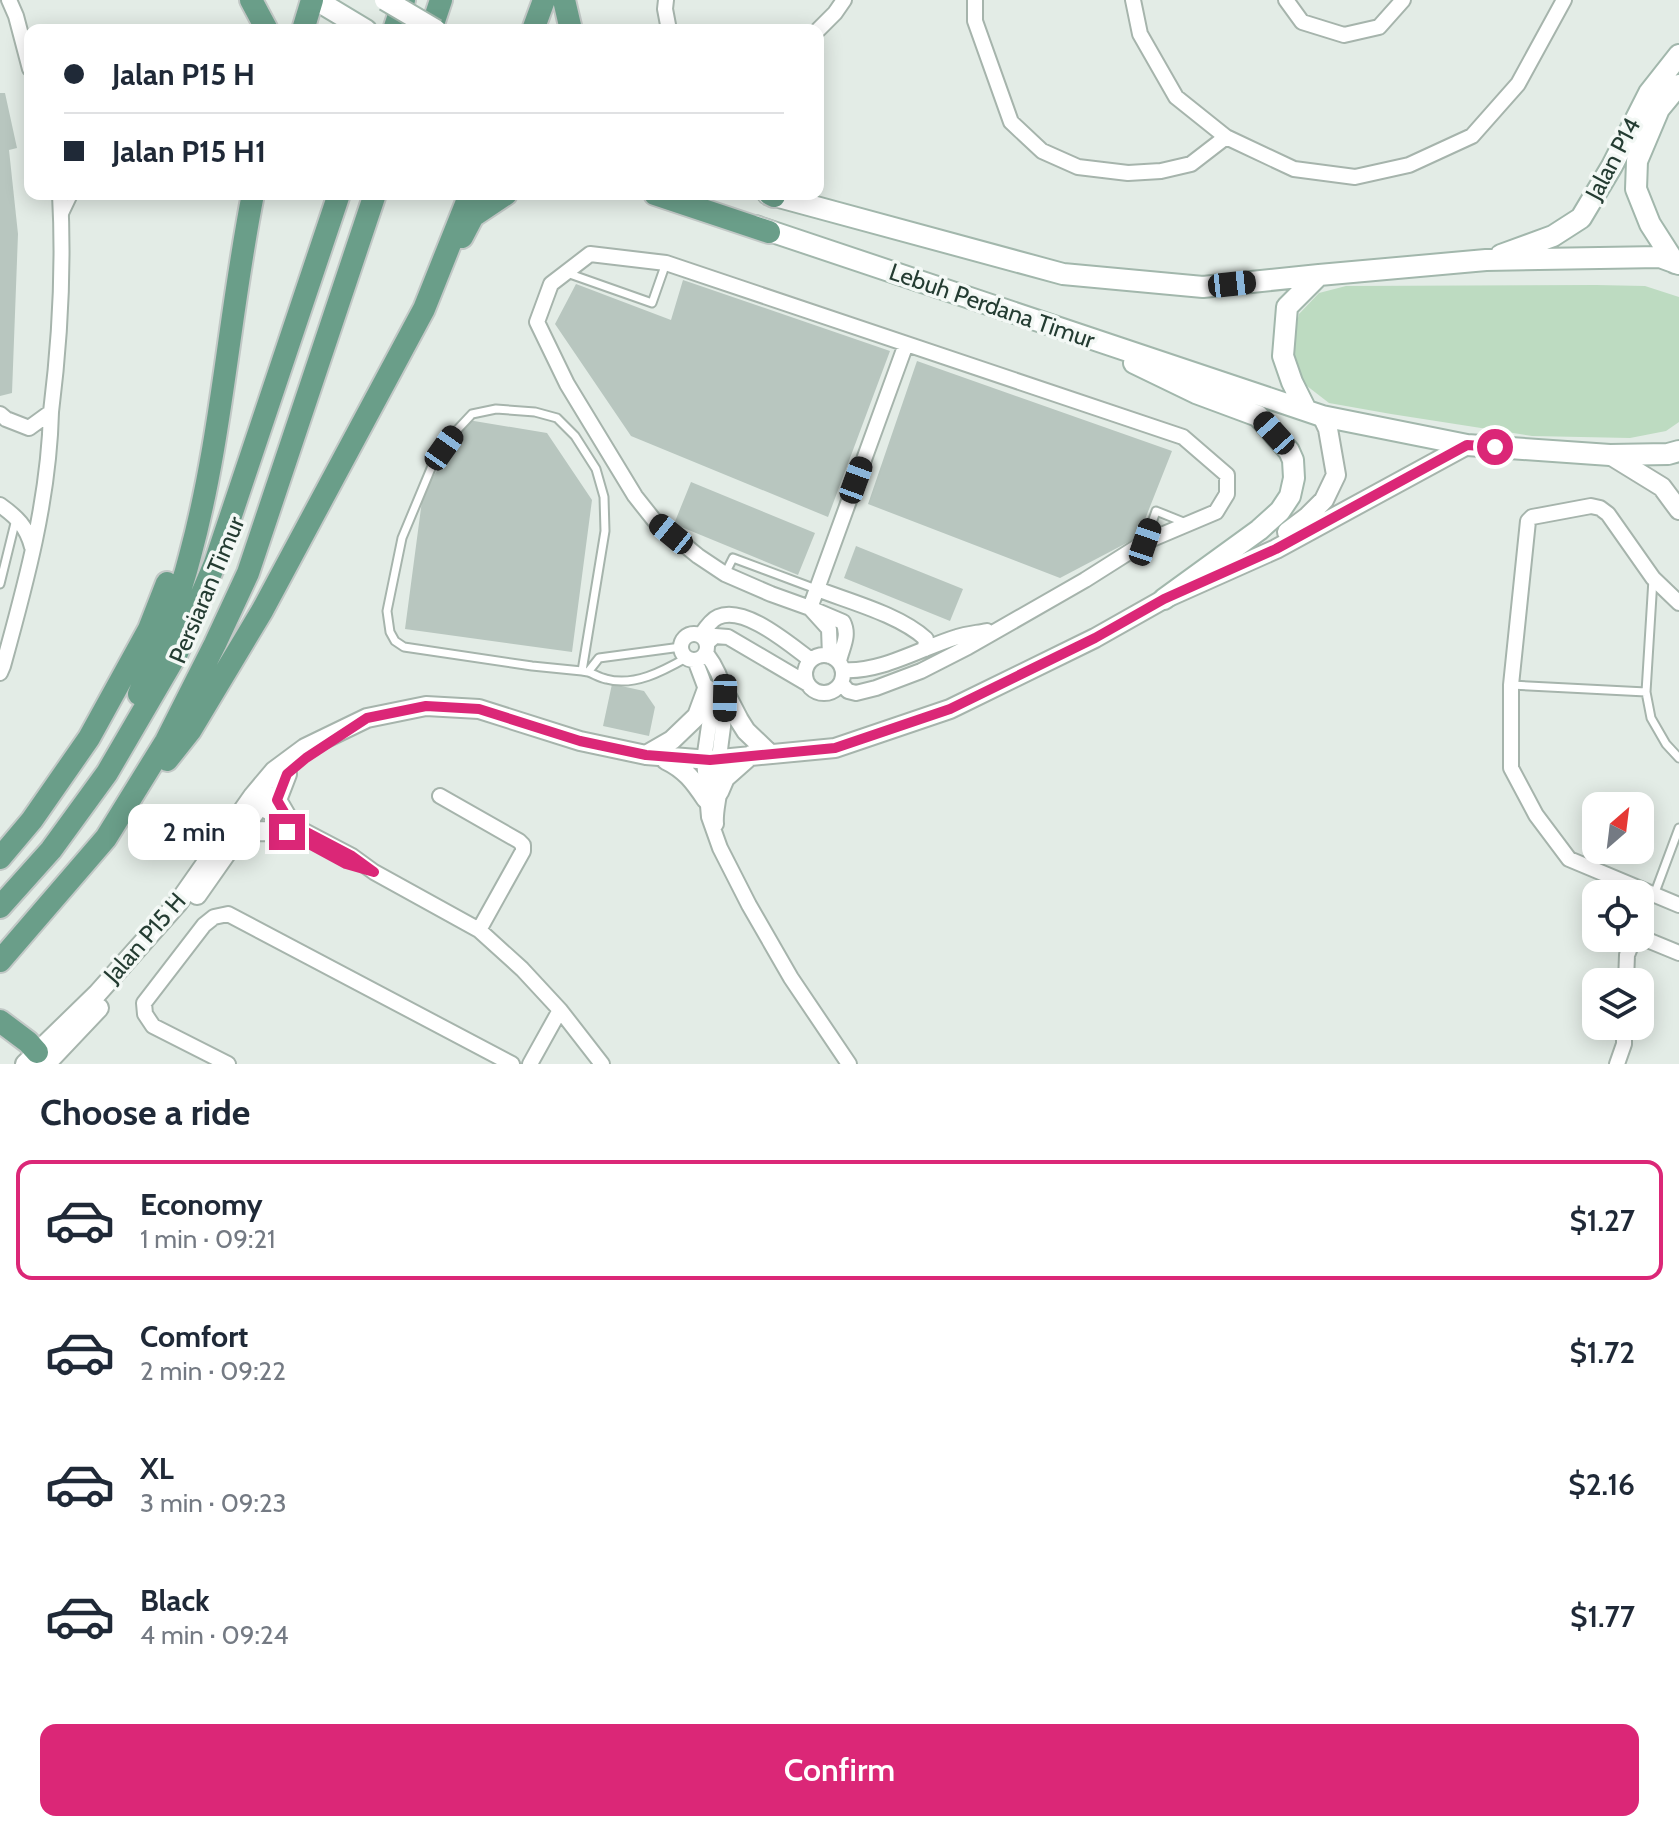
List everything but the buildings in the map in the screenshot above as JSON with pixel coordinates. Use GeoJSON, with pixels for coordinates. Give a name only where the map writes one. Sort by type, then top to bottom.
{"type":"FeatureCollection","features":[{"type":"Feature","properties":{"kind":"main road"},"geometry":{"type":"LineString","coordinates":[[251,0],[264,24]]}},
{"type":"Feature","properties":{"kind":"main road"},"geometry":{"type":"LineString","coordinates":[[305,24],[314,0],[356,24]]}},
{"type":"Feature","properties":{"kind":"main road"},"geometry":{"type":"LineString","coordinates":[[385,0],[424,24]]}},
{"type":"Feature","properties":{"kind":"main road"},"geometry":{"type":"LineString","coordinates":[[396,24],[404,0]]}},
{"type":"Feature","properties":{"kind":"main road"},"geometry":{"type":"LineString","coordinates":[[435,24],[441,0]]}},
{"type":"Feature","properties":{"kind":"main road"},"geometry":{"type":"LineString","coordinates":[[535,24],[544,0]]}},
{"type":"Feature","properties":{"kind":"main road"},"geometry":{"type":"LineString","coordinates":[[564,0],[570,24]]}},
{"type":"Feature","properties":{"kind":"main road","name":"Jalan P14"},"geometry":{"type":"LineString","coordinates":[[1486,260],[1553,236],[1581,218],[1649,93],[1679,55]]}},
{"type":"Feature","properties":{"kind":"main road","name":"Jalan P14"},"geometry":{"type":"LineString","coordinates":[[1677,264],[1650,224],[1636,189],[1637,161],[1659,109],[1679,85]]}},
{"type":"Feature","properties":{"kind":"main road"},"geometry":{"type":"LineString","coordinates":[[107,773],[168,625],[190,558],[209,474],[252,200]]}},
{"type":"Feature","properties":{"kind":"main road","name":"Persiaran Timur"},"geometry":{"type":"LineString","coordinates":[[0,907],[51,850],[107,773],[177,653],[215,563],[337,200]]}},
{"type":"Feature","properties":{"kind":"main road","name":"Persiaran Timur"},"geometry":{"type":"LineString","coordinates":[[0,961],[106,838],[166,741],[215,644],[248,573],[373,200]]}},
{"type":"Feature","properties":{"kind":"main road"},"geometry":{"type":"LineString","coordinates":[[424,309],[468,200]]}},
{"type":"Feature","properties":{"kind":"main road"},"geometry":{"type":"LineString","coordinates":[[106,838],[190,731],[262,611],[473,216],[497,200]]}},
{"type":"Feature","properties":{"kind":"main road"},"geometry":{"type":"LineString","coordinates":[[673,200],[769,232]]}},
{"type":"Feature","properties":{"kind":"main road","name":"Lebuh Perdana Timur"},"geometry":{"type":"LineString","coordinates":[[696,200],[769,232],[1314,413],[1467,445],[1610,455],[1679,451]]}},
{"type":"Feature","properties":{"kind":"main road","name":"Lebuh Perdana Timur"},"geometry":{"type":"LineString","coordinates":[[789,200],[1063,274],[1203,287],[1486,260]]}},
{"type":"Feature","properties":{"kind":"main road"},"geometry":{"type":"LineString","coordinates":[[1486,260],[1660,257],[1677,264]]}},
{"type":"Feature","properties":{"kind":"main road"},"geometry":{"type":"LineString","coordinates":[[1314,413],[1292,382],[1283,356],[1287,307],[1319,275]]}},
{"type":"Feature","properties":{"kind":"main road"},"geometry":{"type":"LineString","coordinates":[[1097,342],[1147,371],[1258,416],[1289,451],[1293,460],[1294,478],[1290,496],[1280,511],[1259,530],[1164,599]]}},
{"type":"Feature","properties":{"kind":"main road"},"geometry":{"type":"LineString","coordinates":[[0,858],[32,820],[89,738],[149,629],[209,474]]}},
{"type":"Feature","properties":{"kind":"main road"},"geometry":{"type":"LineString","coordinates":[[0,1021],[45,1058]]}},
{"type":"Feature","properties":{"kind":"street"},"geometry":{"type":"LineString","coordinates":[[9,0],[24,46]]}},
{"type":"Feature","properties":{"kind":"street"},"geometry":{"type":"LineString","coordinates":[[666,0],[668,24]]}},
{"type":"Feature","properties":{"kind":"street"},"geometry":{"type":"LineString","coordinates":[[824,24],[844,0]]}},
{"type":"Feature","properties":{"kind":"street"},"geometry":{"type":"LineString","coordinates":[[975,0],[975,21],[1011,122],[1042,151],[1078,167],[1128,173],[1161,171],[1191,164],[1226,137]]}},
{"type":"Feature","properties":{"kind":"street"},"geometry":{"type":"LineString","coordinates":[[1133,0],[1140,34],[1176,97],[1226,137],[1294,169],[1355,177],[1409,165],[1472,136],[1518,84],[1564,0]]}},
{"type":"Feature","properties":{"kind":"street"},"geometry":{"type":"LineString","coordinates":[[1286,0],[1302,22],[1344,35],[1379,27],[1403,0]]}},
{"type":"Feature","properties":{"kind":"street"},"geometry":{"type":"LineString","coordinates":[[0,673],[7,626],[34,551],[50,442],[63,248],[60,200]]}},
{"type":"Feature","properties":{"kind":"street"},"geometry":{"type":"LineString","coordinates":[[696,649],[715,636],[728,637],[818,692],[825,693],[831,692],[838,668],[846,640],[847,630],[843,622],[725,574],[654,520],[635,496],[567,384],[537,322],[551,284],[590,254],[666,263],[1183,437],[1227,475],[1227,494],[1216,512],[1145,542],[1085,580],[921,671],[856,693],[848,691],[838,668],[823,655],[811,660],[805,672],[808,684]]}},
{"type":"Feature","properties":{"kind":"street"},"geometry":{"type":"LineString","coordinates":[[810,608],[906,344]]}},
{"type":"Feature","properties":{"kind":"street"},"geometry":{"type":"LineString","coordinates":[[0,414],[29,428],[51,412]]}},
{"type":"Feature","properties":{"kind":"street","name":"Jalan P15 H"},"geometry":{"type":"LineString","coordinates":[[1250,559],[1307,517],[1324,500],[1336,475],[1328,429],[1314,413]]}},
{"type":"Feature","properties":{"kind":"street","name":"Jalan P15 H"},"geometry":{"type":"LineString","coordinates":[[45,1058],[70,1040],[186,911],[239,838],[274,771],[305,748],[367,718],[426,706],[479,709],[580,741],[651,755],[711,760],[835,748],[950,709],[1095,638],[1164,599],[1276,549],[1467,445]]}},
{"type":"Feature","properties":{"kind":"street"},"geometry":{"type":"LineString","coordinates":[[1610,455],[1662,487],[1679,510]]}},
{"type":"Feature","properties":{"kind":"street"},"geometry":{"type":"LineString","coordinates":[[18,518],[32,517],[42,500]]}},
{"type":"Feature","properties":{"kind":"street"},"geometry":{"type":"LineString","coordinates":[[0,505],[18,518],[29,534],[34,551]]}},
{"type":"Feature","properties":{"kind":"street"},"geometry":{"type":"LineString","coordinates":[[1619,880],[1569,859],[1536,815],[1511,768],[1511,685],[1526,524],[1532,517],[1591,506],[1600,508],[1608,514],[1653,578],[1679,603]]}},
{"type":"Feature","properties":{"kind":"street"},"geometry":{"type":"LineString","coordinates":[[817,589],[902,622],[926,639],[925,649]]}},
{"type":"Feature","properties":{"kind":"street"},"geometry":{"type":"LineString","coordinates":[[696,649],[715,617],[732,614],[759,624],[811,660]]}},
{"type":"Feature","properties":{"kind":"street"},"geometry":{"type":"LineString","coordinates":[[902,622],[918,625],[948,641]]}},
{"type":"Feature","properties":{"kind":"street"},"geometry":{"type":"LineString","coordinates":[[838,668],[852,671],[874,667],[958,637],[996,630]]}},
{"type":"Feature","properties":{"kind":"street"},"geometry":{"type":"LineString","coordinates":[[696,649],[715,665],[715,690],[725,721],[711,760],[718,840],[749,905],[791,978],[849,1064]]}},
{"type":"Feature","properties":{"kind":"street"},"geometry":{"type":"LineString","coordinates":[[715,690],[746,731],[770,754]]}},
{"type":"Feature","properties":{"kind":"street"},"geometry":{"type":"LineString","coordinates":[[651,755],[697,716],[715,690]]}},
{"type":"Feature","properties":{"kind":"street","name":"Jalan P15 H"},"geometry":{"type":"LineString","coordinates":[[45,1058],[178,903],[252,808],[306,758],[367,718]]}},
{"type":"Feature","properties":{"kind":"street"},"geometry":{"type":"LineString","coordinates":[[651,755],[678,766],[712,795]]}},
{"type":"Feature","properties":{"kind":"street"},"geometry":{"type":"LineString","coordinates":[[712,795],[725,778],[751,755]]}},
{"type":"Feature","properties":{"kind":"street"},"geometry":{"type":"LineString","coordinates":[[287,774],[277,800],[289,828]]}},
{"type":"Feature","properties":{"kind":"street"},"geometry":{"type":"LineString","coordinates":[[440,796],[523,845],[523,851],[479,930]]}},
{"type":"Feature","properties":{"kind":"street"},"geometry":{"type":"LineString","coordinates":[[252,808],[346,864],[374,872],[479,930],[522,969],[560,1010],[602,1064]]}},
{"type":"Feature","properties":{"kind":"street"},"geometry":{"type":"LineString","coordinates":[[239,838],[258,831],[289,828]]}},
{"type":"Feature","properties":{"kind":"street"},"geometry":{"type":"LineString","coordinates":[[1654,895],[1679,905]]}},
{"type":"Feature","properties":{"kind":"street"},"geometry":{"type":"LineString","coordinates":[[228,1064],[153,1026],[145,1014],[144,1003],[204,925],[214,917],[228,914],[512,1064]]}},
{"type":"Feature","properties":{"kind":"street"},"geometry":{"type":"LineString","coordinates":[[1654,943],[1679,953]]}},
{"type":"Feature","properties":{"kind":"street"},"geometry":{"type":"LineString","coordinates":[[530,1064],[560,1010]]}},
{"type":"Feature","properties":{"kind":"street"},"geometry":{"type":"LineString","coordinates":[[1617,1064],[1624,1040]]}},
{"type":"Feature","properties":{"kind":"lane"},"geometry":{"type":"LineString","coordinates":[[61,220],[71,200]]}},
{"type":"Feature","properties":{"kind":"lane"},"geometry":{"type":"LineString","coordinates":[[566,273],[652,303],[666,263]]}},
{"type":"Feature","properties":{"kind":"lane"},"geometry":{"type":"LineString","coordinates":[[585,671],[605,531],[604,497],[596,469],[575,436],[557,418],[514,409],[472,414],[432,466],[402,538],[387,611],[390,632],[395,641],[404,647],[585,671],[608,680],[657,674],[696,649]]}},
{"type":"Feature","properties":{"kind":"lane"},"geometry":{"type":"LineString","coordinates":[[1145,542],[1156,511],[1188,524]]}},
{"type":"Feature","properties":{"kind":"lane"},"geometry":{"type":"LineString","coordinates":[[0,584],[18,518]]}},
{"type":"Feature","properties":{"kind":"lane"},"geometry":{"type":"LineString","coordinates":[[725,574],[733,558],[817,589]]}},
{"type":"Feature","properties":{"kind":"lane"},"geometry":{"type":"LineString","coordinates":[[1653,578],[1646,692],[1651,718],[1666,744],[1679,758]]}},
{"type":"Feature","properties":{"kind":"lane"},"geometry":{"type":"LineString","coordinates":[[585,671],[599,658],[696,649]]}},
{"type":"Feature","properties":{"kind":"lane"},"geometry":{"type":"LineString","coordinates":[[1511,685],[1646,692]]}},
{"type":"Feature","properties":{"kind":"lane"},"geometry":{"type":"LineString","coordinates":[[1654,895],[1679,828]]}},
{"type":"Feature","properties":{"kind":"green space"},"geometry":{"type":"Polygon","coordinates":[[[1346,286],[1645,286],[1679,297],[1679,422],[1666,431],[1630,438],[1532,436],[1329,403],[1307,386],[1291,360],[1299,314],[1319,293],[1346,286]]]}},
{"type":"Feature","properties":{"kind":"route"},"geometry":{"type":"LineString","coordinates":[[287,832],[346,864],[374,872],[352,856],[291,824],[277,800],[287,774],[367,718],[426,706],[479,709],[580,741],[646,755],[710,760],[835,748],[950,709],[1095,638],[1164,599],[1276,549],[1467,445],[1495,447]]}}]}
